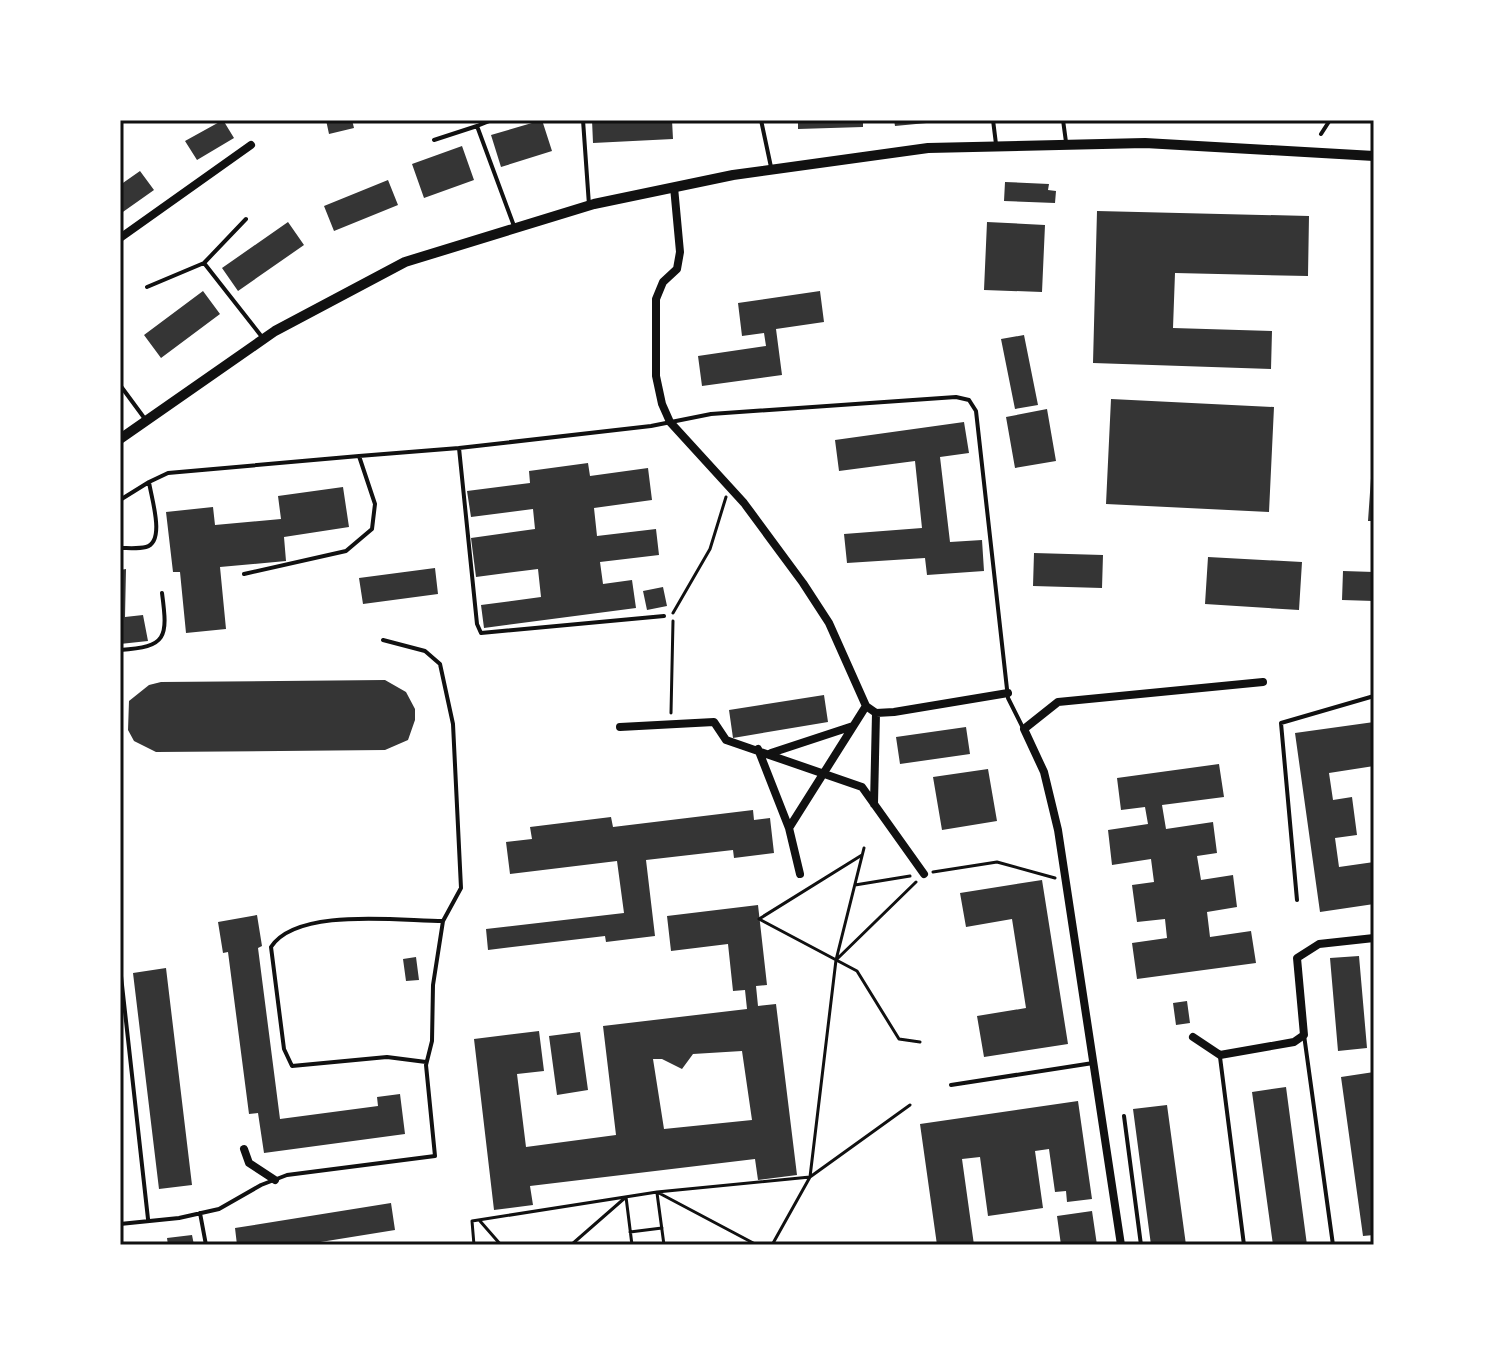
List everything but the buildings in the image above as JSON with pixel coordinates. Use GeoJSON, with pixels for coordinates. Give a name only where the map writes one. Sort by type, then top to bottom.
{"type":"FeatureCollection","features":[{"type":"Feature","properties":{"kind":"street"},"geometry":{"type":"LineString","coordinates":[[120,439],[264,339],[405,262],[589,206],[771,170],[928,148],[1145,143],[1374,156]]}},
{"type":"Feature","properties":{"kind":"street"},"geometry":{"type":"LineString","coordinates":[[120,238],[251,145]]}},
{"type":"Feature","properties":{"kind":"street"},"geometry":{"type":"LineString","coordinates":[[674,187],[678,264],[656,299],[656,376],[670,422],[729,486],[803,583],[829,623],[866,706],[876,713],[1008,693]]}},
{"type":"Feature","properties":{"kind":"street"},"geometry":{"type":"LineString","coordinates":[[1121,1245],[1065,881],[1044,772],[1024,729],[1058,702],[1263,682]]}},
{"type":"Feature","properties":{"kind":"street"},"geometry":{"type":"LineString","coordinates":[[789,828],[866,706]]}},
{"type":"Feature","properties":{"kind":"street"},"geometry":{"type":"LineString","coordinates":[[874,804],[876,713]]}},
{"type":"Feature","properties":{"kind":"street"},"geometry":{"type":"LineString","coordinates":[[620,727],[714,722],[726,740],[771,753],[862,787],[924,874]]}},
{"type":"Feature","properties":{"kind":"street"},"geometry":{"type":"LineString","coordinates":[[771,753],[854,726]]}},
{"type":"Feature","properties":{"kind":"street"},"geometry":{"type":"LineString","coordinates":[[758,749],[789,828],[800,874]]}},
{"type":"Feature","properties":{"kind":"street"},"geometry":{"type":"LineString","coordinates":[[1193,1037],[1220,1055],[1294,1042],[1304,1035],[1297,958],[1319,944],[1374,938]]}},
{"type":"Feature","properties":{"kind":"street"},"geometry":{"type":"LineString","coordinates":[[244,1149],[249,1163],[275,1180]]}},
{"type":"Feature","properties":{"kind":"lane"},"geometry":{"type":"LineString","coordinates":[[434,140],[492,120]]}},
{"type":"Feature","properties":{"kind":"lane"},"geometry":{"type":"LineString","coordinates":[[583,120],[589,206]]}},
{"type":"Feature","properties":{"kind":"lane"},"geometry":{"type":"LineString","coordinates":[[761,120],[771,170]]}},
{"type":"Feature","properties":{"kind":"lane"},"geometry":{"type":"LineString","coordinates":[[993,120],[997,146]]}},
{"type":"Feature","properties":{"kind":"lane"},"geometry":{"type":"LineString","coordinates":[[1063,120],[1067,145]]}},
{"type":"Feature","properties":{"kind":"lane"},"geometry":{"type":"LineString","coordinates":[[1321,134],[1330,120]]}},
{"type":"Feature","properties":{"kind":"lane"},"geometry":{"type":"LineString","coordinates":[[477,126],[515,228]]}},
{"type":"Feature","properties":{"kind":"lane"},"geometry":{"type":"LineString","coordinates":[[147,287],[204,263],[246,219]]}},
{"type":"Feature","properties":{"kind":"lane"},"geometry":{"type":"LineString","coordinates":[[204,263],[264,339]]}},
{"type":"Feature","properties":{"kind":"lane"},"geometry":{"type":"LineString","coordinates":[[120,385],[146,421]]}},
{"type":"Feature","properties":{"kind":"lane"},"geometry":{"type":"LineString","coordinates":[[120,500],[168,473],[459,448],[670,422],[711,414],[956,397],[969,400],[976,411],[1008,693],[1024,729]]}},
{"type":"Feature","properties":{"kind":"lane"},"geometry":{"type":"LineString","coordinates":[[459,448],[477,624],[481,633],[664,616]]}},
{"type":"Feature","properties":{"kind":"lane"},"geometry":{"type":"LineString","coordinates":[[244,574],[346,551],[372,529],[375,504],[359,456]]}},
{"type":"Feature","properties":{"kind":"lane"},"geometry":{"type":"LineString","coordinates":[[120,548],[147,547],[154,542],[156,532],[149,482]]}},
{"type":"Feature","properties":{"kind":"lane"},"geometry":{"type":"LineString","coordinates":[[120,650],[151,648],[161,641],[166,623],[162,593]]}},
{"type":"Feature","properties":{"kind":"lane"},"geometry":{"type":"LineString","coordinates":[[120,1224],[219,1209],[275,1180],[435,1156],[426,1062],[432,1041],[433,985],[443,921],[461,888],[453,724],[447,684],[440,664],[425,651],[383,640]]}},
{"type":"Feature","properties":{"kind":"lane"},"geometry":{"type":"LineString","coordinates":[[1297,900],[1281,723],[1374,696]]}},
{"type":"Feature","properties":{"kind":"lane"},"geometry":{"type":"LineString","coordinates":[[426,1062],[387,1057],[292,1066],[284,1049],[271,947],[277,937],[294,927],[332,921],[443,921]]}},
{"type":"Feature","properties":{"kind":"lane"},"geometry":{"type":"LineString","coordinates":[[120,967],[148,1220]]}},
{"type":"Feature","properties":{"kind":"lane"},"geometry":{"type":"LineString","coordinates":[[1304,1035],[1333,1245]]}},
{"type":"Feature","properties":{"kind":"lane"},"geometry":{"type":"LineString","coordinates":[[1220,1055],[1244,1245]]}},
{"type":"Feature","properties":{"kind":"lane"},"geometry":{"type":"LineString","coordinates":[[951,1085],[1093,1063]]}},
{"type":"Feature","properties":{"kind":"lane"},"geometry":{"type":"LineString","coordinates":[[1124,1116],[1141,1245]]}},
{"type":"Feature","properties":{"kind":"lane"},"geometry":{"type":"LineString","coordinates":[[200,1213],[206,1245]]}},
{"type":"Feature","properties":{"kind":"path"},"geometry":{"type":"LineString","coordinates":[[671,723],[673,611],[710,549],[729,486]]}},
{"type":"Feature","properties":{"kind":"path"},"geometry":{"type":"LineString","coordinates":[[772,1245],[810,1177],[836,960],[864,848]]}},
{"type":"Feature","properties":{"kind":"path"},"geometry":{"type":"LineString","coordinates":[[862,855],[759,919],[857,971],[899,1039],[920,1042]]}},
{"type":"Feature","properties":{"kind":"path"},"geometry":{"type":"LineString","coordinates":[[855,885],[997,862],[1065,881]]}},
{"type":"Feature","properties":{"kind":"path"},"geometry":{"type":"LineString","coordinates":[[836,960],[924,874]]}},
{"type":"Feature","properties":{"kind":"path"},"geometry":{"type":"LineString","coordinates":[[474,1245],[472,1221],[657,1192],[810,1177],[910,1105]]}},
{"type":"Feature","properties":{"kind":"path"},"geometry":{"type":"LineString","coordinates":[[657,1192],[664,1245]]}},
{"type":"Feature","properties":{"kind":"path"},"geometry":{"type":"LineString","coordinates":[[657,1192],[757,1245]]}},
{"type":"Feature","properties":{"kind":"path"},"geometry":{"type":"LineString","coordinates":[[626,1197],[632,1245]]}},
{"type":"Feature","properties":{"kind":"path"},"geometry":{"type":"LineString","coordinates":[[571,1245],[626,1197]]}},
{"type":"Feature","properties":{"kind":"path"},"geometry":{"type":"LineString","coordinates":[[479,1220],[501,1245]]}},
{"type":"Feature","properties":{"kind":"path"},"geometry":{"type":"LineString","coordinates":[[630,1232],[662,1228]]}}]}
